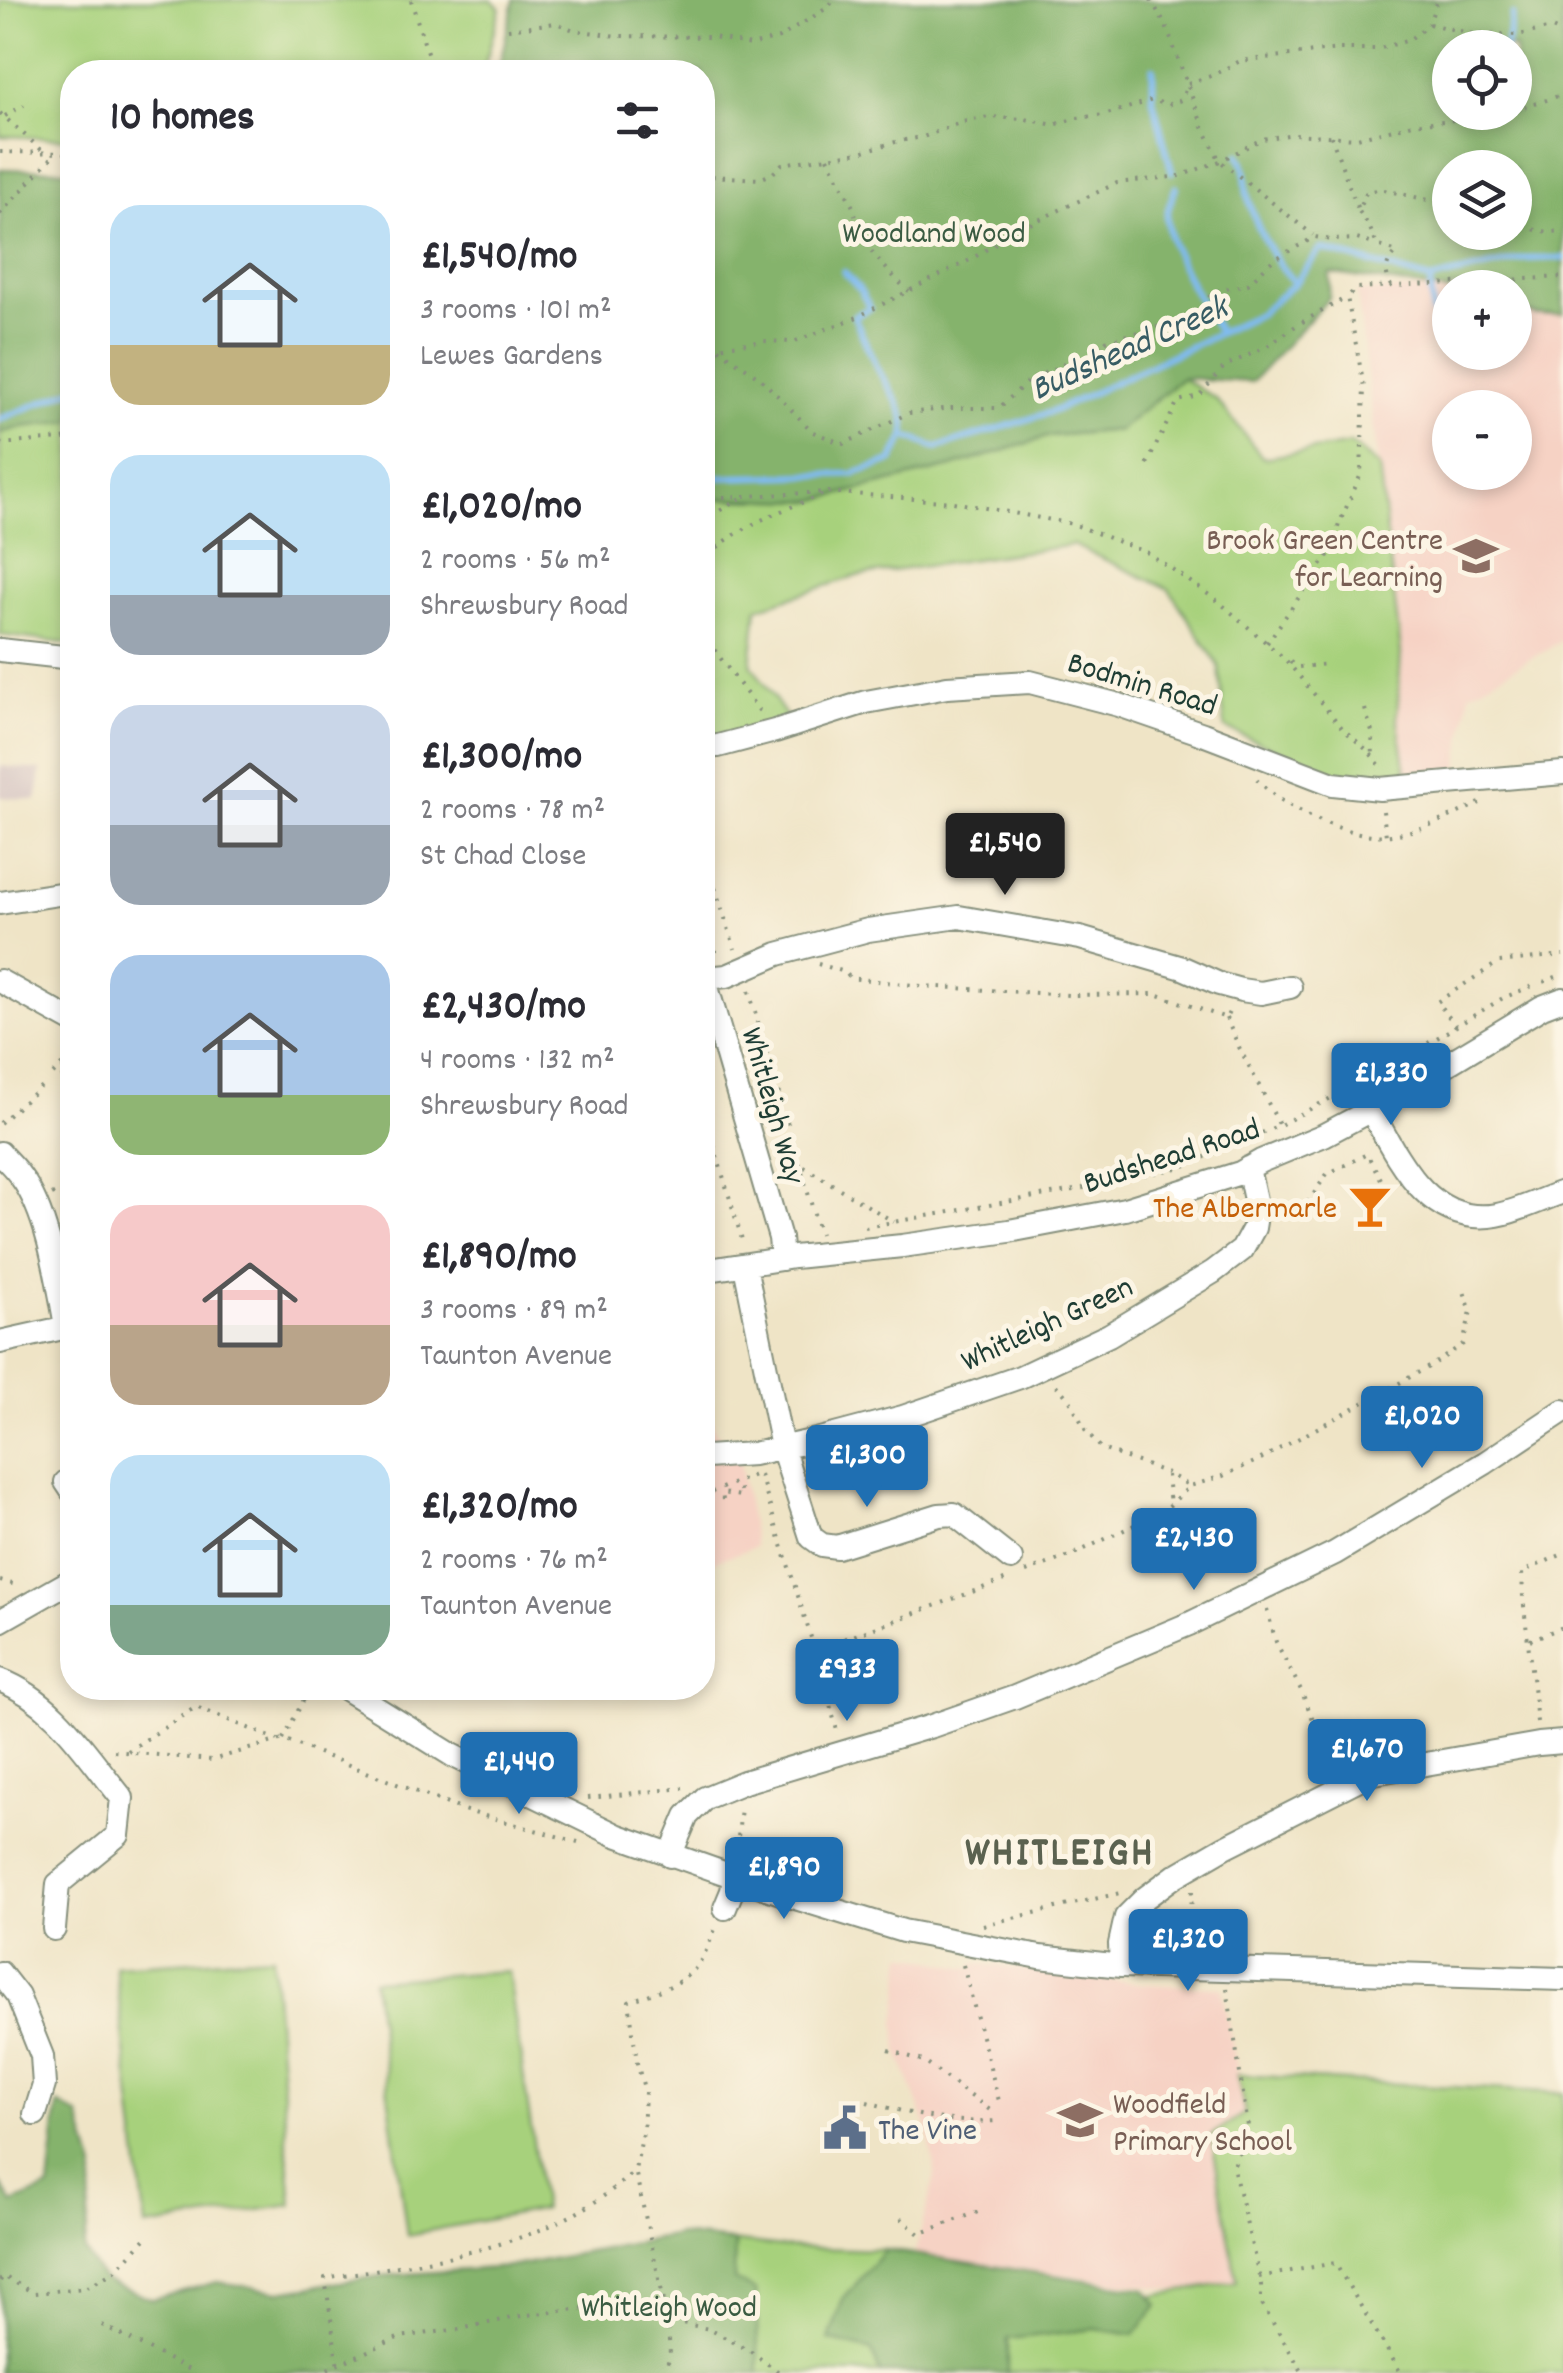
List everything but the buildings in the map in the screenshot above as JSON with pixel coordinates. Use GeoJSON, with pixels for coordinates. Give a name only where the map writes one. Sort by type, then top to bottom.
{"type":"FeatureCollection","features":[{"type":"Feature","properties":{"kind":"street"},"geometry":{"type":"LineString","coordinates":[[0,650],[60,657]]}},
{"type":"Feature","properties":{"kind":"street","name":"Bodmin Road"},"geometry":{"type":"LineString","coordinates":[[715,746],[866,702],[946,687],[1030,682],[1119,705],[1333,784],[1390,788],[1563,773]]}},
{"type":"Feature","properties":{"kind":"street"},"geometry":{"type":"LineString","coordinates":[[0,903],[60,894]]}},
{"type":"Feature","properties":{"kind":"street"},"geometry":{"type":"LineString","coordinates":[[715,975],[727,976],[778,954],[868,930],[959,917],[1080,938],[1183,968],[1241,990],[1290,988]]}},
{"type":"Feature","properties":{"kind":"street"},"geometry":{"type":"LineString","coordinates":[[0,981],[60,1015]]}},
{"type":"Feature","properties":{"kind":"street","name":"Budshead Road"},"geometry":{"type":"LineString","coordinates":[[715,1266],[744,1254],[782,1260],[1009,1231],[1125,1209],[1240,1173],[1371,1110],[1542,1006],[1563,999]]}},
{"type":"Feature","properties":{"kind":"street","name":"Whitleigh Way"},"geometry":{"type":"LineString","coordinates":[[715,1012],[780,1238],[782,1260]]}},
{"type":"Feature","properties":{"kind":"street"},"geometry":{"type":"LineString","coordinates":[[1371,1110],[1421,1190],[1466,1224],[1563,1192]]}},
{"type":"Feature","properties":{"kind":"street"},"geometry":{"type":"LineString","coordinates":[[0,1153],[23,1179],[43,1225],[60,1289]]}},
{"type":"Feature","properties":{"kind":"street","name":"Whitleigh Green"},"geometry":{"type":"LineString","coordinates":[[715,1458],[756,1464],[782,1447],[904,1416],[1020,1377],[1108,1336],[1242,1250],[1254,1228],[1257,1209],[1248,1168]]}},
{"type":"Feature","properties":{"kind":"street"},"geometry":{"type":"LineString","coordinates":[[744,1254],[782,1447],[810,1536],[822,1545],[837,1546],[954,1514],[1011,1559]]}},
{"type":"Feature","properties":{"kind":"street"},"geometry":{"type":"LineString","coordinates":[[0,1342],[60,1328]]}},
{"type":"Feature","properties":{"kind":"street"},"geometry":{"type":"LineString","coordinates":[[670,1856],[686,1816],[705,1798],[1015,1697],[1189,1624],[1336,1553],[1485,1464],[1563,1411]]}},
{"type":"Feature","properties":{"kind":"street"},"geometry":{"type":"LineString","coordinates":[[0,1621],[60,1587]]}},
{"type":"Feature","properties":{"kind":"street"},"geometry":{"type":"LineString","coordinates":[[0,1680],[19,1687],[74,1736],[122,1798],[118,1835],[58,1884],[54,1929]]}},
{"type":"Feature","properties":{"kind":"street"},"geometry":{"type":"LineString","coordinates":[[363,1700],[452,1755],[616,1835],[903,1931],[1040,1957],[1121,1966],[1563,1979]]}},
{"type":"Feature","properties":{"kind":"street"},"geometry":{"type":"LineString","coordinates":[[1121,1966],[1120,1944],[1126,1918],[1150,1894],[1193,1866],[1369,1774],[1551,1743]]}},
{"type":"Feature","properties":{"kind":"street"},"geometry":{"type":"LineString","coordinates":[[725,1908],[734,1877]]}},
{"type":"Feature","properties":{"kind":"street"},"geometry":{"type":"LineString","coordinates":[[0,1973],[18,1996],[42,2056],[44,2085],[35,2114]]}},
{"type":"Feature","properties":{"kind":"path"},"geometry":{"type":"LineString","coordinates":[[411,0],[430,60]]}},
{"type":"Feature","properties":{"kind":"path"},"geometry":{"type":"LineString","coordinates":[[508,29],[556,23],[574,30],[617,36],[714,37],[751,45],[779,38],[834,0]]}},
{"type":"Feature","properties":{"kind":"path"},"geometry":{"type":"LineString","coordinates":[[1151,0],[1166,26],[1203,127],[1220,161],[1315,237],[1357,239],[1397,252],[1387,263],[1385,273],[1392,286]]}},
{"type":"Feature","properties":{"kind":"path"},"geometry":{"type":"LineString","coordinates":[[1188,83],[1240,61],[1339,49],[1378,49],[1409,40],[1429,24],[1437,0]]}},
{"type":"Feature","properties":{"kind":"path"},"geometry":{"type":"LineString","coordinates":[[1429,24],[1473,34],[1518,35],[1552,28],[1563,33]]}},
{"type":"Feature","properties":{"kind":"path"},"geometry":{"type":"LineString","coordinates":[[715,176],[759,180],[782,164],[923,137],[962,122],[989,117],[1054,125],[1153,100],[1167,105],[1181,100],[1188,83]]}},
{"type":"Feature","properties":{"kind":"path"},"geometry":{"type":"LineString","coordinates":[[1532,105],[1558,96],[1563,100]]}},
{"type":"Feature","properties":{"kind":"path"},"geometry":{"type":"LineString","coordinates":[[24,106],[2,115],[45,153]]}},
{"type":"Feature","properties":{"kind":"path"},"geometry":{"type":"LineString","coordinates":[[716,348],[763,341],[792,342],[856,318],[970,260],[1016,231],[1117,183],[1180,176],[1262,139],[1294,134],[1357,138],[1432,122]]}},
{"type":"Feature","properties":{"kind":"path"},"geometry":{"type":"LineString","coordinates":[[1331,136],[1358,210],[1377,245]]}},
{"type":"Feature","properties":{"kind":"path"},"geometry":{"type":"LineString","coordinates":[[0,152],[60,152]]}},
{"type":"Feature","properties":{"kind":"path"},"geometry":{"type":"LineString","coordinates":[[0,214],[56,152]]}},
{"type":"Feature","properties":{"kind":"path"},"geometry":{"type":"LineString","coordinates":[[828,157],[858,219],[858,231],[896,281],[909,291]]}},
{"type":"Feature","properties":{"kind":"path"},"geometry":{"type":"LineString","coordinates":[[1358,210],[1366,193],[1380,189],[1432,201]]}},
{"type":"Feature","properties":{"kind":"path"},"geometry":{"type":"LineString","coordinates":[[1532,229],[1563,230]]}},
{"type":"Feature","properties":{"kind":"path"},"geometry":{"type":"LineString","coordinates":[[716,348],[760,378],[813,432],[843,444],[909,413],[999,408],[1028,382],[1066,362],[1089,360],[1106,341],[1178,321],[1205,305],[1212,292],[1248,284],[1274,260],[1315,237]]}},
{"type":"Feature","properties":{"kind":"path"},"geometry":{"type":"LineString","coordinates":[[1146,464],[1178,401],[1199,396],[1226,366],[1266,347],[1357,288],[1563,277]]}},
{"type":"Feature","properties":{"kind":"path"},"geometry":{"type":"LineString","coordinates":[[1267,643],[1332,550],[1361,474],[1364,388],[1347,298]]}},
{"type":"Feature","properties":{"kind":"path"},"geometry":{"type":"LineString","coordinates":[[0,444],[60,439]]}},
{"type":"Feature","properties":{"kind":"path"},"geometry":{"type":"LineString","coordinates":[[715,549],[759,520],[828,492]]}},
{"type":"Feature","properties":{"kind":"path"},"geometry":{"type":"LineString","coordinates":[[715,497],[828,492],[953,502],[1074,524],[1150,554],[1218,600],[1285,659],[1343,729],[1374,758],[1390,788],[1386,836]]}},
{"type":"Feature","properties":{"kind":"path"},"geometry":{"type":"LineString","coordinates":[[715,513],[748,494]]}},
{"type":"Feature","properties":{"kind":"path"},"geometry":{"type":"LineString","coordinates":[[715,650],[775,731]]}},
{"type":"Feature","properties":{"kind":"path"},"geometry":{"type":"LineString","coordinates":[[1285,659],[1298,667],[1330,664]]}},
{"type":"Feature","properties":{"kind":"path"},"geometry":{"type":"LineString","coordinates":[[1366,709],[1374,758]]}},
{"type":"Feature","properties":{"kind":"path"},"geometry":{"type":"LineString","coordinates":[[715,888],[820,1234]]}},
{"type":"Feature","properties":{"kind":"path"},"geometry":{"type":"LineString","coordinates":[[1456,1026],[1437,1002],[1499,962],[1563,955]]}},
{"type":"Feature","properties":{"kind":"path"},"geometry":{"type":"LineString","coordinates":[[812,963],[845,972],[850,978],[922,986],[1068,995],[1156,994],[1226,1018],[1280,1126]]}},
{"type":"Feature","properties":{"kind":"path"},"geometry":{"type":"LineString","coordinates":[[857,1228],[1182,1167],[1280,1126],[1503,998],[1563,974]]}},
{"type":"Feature","properties":{"kind":"path"},"geometry":{"type":"LineString","coordinates":[[1226,1018],[1241,990]]}},
{"type":"Feature","properties":{"kind":"path"},"geometry":{"type":"LineString","coordinates":[[54,1074],[60,1068]]}},
{"type":"Feature","properties":{"kind":"path"},"geometry":{"type":"LineString","coordinates":[[0,1124],[46,1082]]}},
{"type":"Feature","properties":{"kind":"path"},"geometry":{"type":"LineString","coordinates":[[715,1151],[744,1254]]}},
{"type":"Feature","properties":{"kind":"path"},"geometry":{"type":"LineString","coordinates":[[1302,1212],[1327,1174],[1366,1154],[1382,1181]]}},
{"type":"Feature","properties":{"kind":"path"},"geometry":{"type":"LineString","coordinates":[[801,1166],[894,1222]]}},
{"type":"Feature","properties":{"kind":"path"},"geometry":{"type":"LineString","coordinates":[[1047,1364],[1052,1380],[1102,1449],[1190,1486],[1259,1460],[1434,1364],[1463,1344],[1471,1310],[1462,1286]]}},
{"type":"Feature","properties":{"kind":"path"},"geometry":{"type":"LineString","coordinates":[[715,1491],[738,1482],[756,1464],[843,1753]]}},
{"type":"Feature","properties":{"kind":"path"},"geometry":{"type":"LineString","coordinates":[[1166,1473],[1170,1505]]}},
{"type":"Feature","properties":{"kind":"path"},"geometry":{"type":"LineString","coordinates":[[724,1500],[722,1493],[742,1496],[738,1482]]}},
{"type":"Feature","properties":{"kind":"path"},"geometry":{"type":"LineString","coordinates":[[1551,1743],[1529,1640],[1522,1572],[1563,1554]]}},
{"type":"Feature","properties":{"kind":"path"},"geometry":{"type":"LineString","coordinates":[[1262,1589],[1276,1642],[1327,1754]]}},
{"type":"Feature","properties":{"kind":"path"},"geometry":{"type":"LineString","coordinates":[[1529,1640],[1563,1628]]}},
{"type":"Feature","properties":{"kind":"path"},"geometry":{"type":"LineString","coordinates":[[303,1700],[281,1740],[212,1760],[128,1751],[196,1707],[281,1740],[349,1763],[463,1810],[588,1844],[616,1835]]}},
{"type":"Feature","properties":{"kind":"path"},"geometry":{"type":"LineString","coordinates":[[560,1808],[588,1798],[734,1786],[734,1877]]}},
{"type":"Feature","properties":{"kind":"path"},"geometry":{"type":"LineString","coordinates":[[1193,1866],[1192,1914],[1216,1969],[1248,2133],[1233,2167],[1259,2277],[1260,2303],[1303,2373]]}},
{"type":"Feature","properties":{"kind":"path"},"geometry":{"type":"LineString","coordinates":[[999,2101],[965,1968],[955,1952],[961,1932],[1124,1892],[1150,1894]]}},
{"type":"Feature","properties":{"kind":"path"},"geometry":{"type":"LineString","coordinates":[[665,2373],[670,2354],[667,2316],[635,2170],[643,2133],[644,2092],[629,2000],[652,1994],[690,1974],[725,1908]]}},
{"type":"Feature","properties":{"kind":"path"},"geometry":{"type":"LineString","coordinates":[[889,2050],[923,2061],[994,2113]]}},
{"type":"Feature","properties":{"kind":"path"},"geometry":{"type":"LineString","coordinates":[[867,2102],[917,2116],[965,2123],[996,2121]]}},
{"type":"Feature","properties":{"kind":"path"},"geometry":{"type":"LineString","coordinates":[[339,2373],[325,2278],[503,2244],[565,2219],[635,2170]]}},
{"type":"Feature","properties":{"kind":"path"},"geometry":{"type":"LineString","coordinates":[[902,2218],[918,2234],[978,2212]]}},
{"type":"Feature","properties":{"kind":"path"},"geometry":{"type":"LineString","coordinates":[[0,2280],[3,2276],[34,2293],[86,2288],[115,2271],[147,2237]]}},
{"type":"Feature","properties":{"kind":"path"},"geometry":{"type":"LineString","coordinates":[[1259,2277],[1335,2263],[1402,2373]]}},
{"type":"Feature","properties":{"kind":"path"},"geometry":{"type":"LineString","coordinates":[[318,2373],[400,2337],[604,2306],[667,2316],[709,2329],[750,2350],[780,2373]]}},
{"type":"Feature","properties":{"kind":"path"},"geometry":{"type":"LineString","coordinates":[[102,2324],[195,2373]]}},
{"type":"Feature","properties":{"kind":"shaded area","name":"Brook Green Centre for Learning"},"geometry":{"type":"Polygon","coordinates":[[[1563,283],[1563,640],[1470,693],[1457,774],[1407,777],[1397,716],[1401,653],[1357,292],[1432,289],[1432,370],[1532,370],[1532,286],[1563,283]]]}},
{"type":"Feature","properties":{"kind":"shaded area"},"geometry":{"type":"Polygon","coordinates":[[[0,766],[41,770],[37,800],[0,797],[0,766]]]}},
{"type":"Feature","properties":{"kind":"shaded area"},"geometry":{"type":"Polygon","coordinates":[[[715,1433],[733,1444],[755,1547],[715,1561],[715,1433]]]}},
{"type":"Feature","properties":{"kind":"shaded area","name":"Woodfield Primary School"},"geometry":{"type":"Polygon","coordinates":[[[904,1954],[972,1969],[974,1963],[1143,1984],[1221,1987],[1246,2113],[1211,2136],[1241,2299],[915,2254],[935,2175],[927,2127],[898,2051],[896,2024],[904,1954]]]}},
{"type":"Feature","properties":{"kind":"green space"},"geometry":{"type":"Polygon","coordinates":[[[0,0],[492,0],[500,8],[486,60],[60,60],[60,138],[0,136],[0,0]]]}},
{"type":"Feature","properties":{"kind":"green space","name":"Woodland Wood"},"geometry":{"type":"Polygon","coordinates":[[[514,0],[1563,0],[1563,314],[1532,314],[1532,270],[1432,270],[1432,289],[1330,273],[1329,298],[1252,382],[1182,378],[1119,430],[1050,436],[951,467],[812,501],[715,498],[715,60],[501,60],[514,0]]]}},
{"type":"Feature","properties":{"kind":"green space"},"geometry":{"type":"Polygon","coordinates":[[[0,169],[60,170],[60,422],[0,433],[0,169]]]}},
{"type":"Feature","properties":{"kind":"green space"},"geometry":{"type":"Polygon","coordinates":[[[1182,378],[1216,399],[1263,458],[1351,444],[1379,467],[1401,653],[1397,716],[1407,777],[1337,775],[1225,728],[1219,666],[1169,589],[1073,545],[857,576],[757,608],[751,664],[789,720],[715,742],[715,498],[812,501],[951,467],[1050,436],[1119,430],[1182,378]]]}},
{"type":"Feature","properties":{"kind":"green space"},"geometry":{"type":"Polygon","coordinates":[[[60,422],[60,642],[0,635],[0,433],[60,422]]]}},
{"type":"Feature","properties":{"kind":"green space"},"geometry":{"type":"Polygon","coordinates":[[[272,1956],[292,2205],[146,2227],[115,1966],[272,1956]]]}},
{"type":"Feature","properties":{"kind":"green space"},"geometry":{"type":"Polygon","coordinates":[[[508,1971],[543,2209],[407,2235],[373,1980],[508,1971]]]}},
{"type":"Feature","properties":{"kind":"green space"},"geometry":{"type":"Polygon","coordinates":[[[1237,2075],[1563,2093],[1563,2373],[688,2373],[677,2235],[783,2247],[922,2255],[1118,2304],[1237,2282],[1211,2135],[1245,2113],[1237,2075]]]}},
{"type":"Feature","properties":{"kind":"green space","name":"Whitleigh Wood"},"geometry":{"type":"Polygon","coordinates":[[[58,2104],[79,2116],[95,2169],[84,2251],[103,2280],[153,2299],[217,2282],[280,2291],[380,2276],[509,2267],[677,2235],[735,2242],[734,2280],[756,2291],[759,2373],[0,2373],[0,2184],[13,2203],[49,2188],[58,2104]]]}},
{"type":"Feature","properties":{"kind":"green space","name":"Whitleigh Wood"},"geometry":{"type":"Polygon","coordinates":[[[885,2250],[1145,2289],[1158,2305],[1134,2335],[1095,2329],[1008,2339],[1008,2373],[880,2373],[872,2351],[829,2340],[843,2299],[885,2250]]]}},
{"type":"Feature","properties":{"kind":"waterway"},"geometry":{"type":"LineString","coordinates":[[1509,30],[1512,15]]}},
{"type":"Feature","properties":{"kind":"waterway"},"geometry":{"type":"LineString","coordinates":[[1153,68],[1153,100],[1172,172]]}},
{"type":"Feature","properties":{"kind":"waterway"},"geometry":{"type":"LineString","coordinates":[[1239,155],[1259,229],[1295,283]]}},
{"type":"Feature","properties":{"kind":"waterway"},"geometry":{"type":"LineString","coordinates":[[1176,187],[1167,217],[1173,245],[1219,332]]}},
{"type":"Feature","properties":{"kind":"waterway","name":"Budshead Creek"},"geometry":{"type":"LineString","coordinates":[[715,478],[853,474],[892,461],[905,436],[937,448],[1054,411],[1259,314],[1294,284],[1321,249],[1430,280],[1524,259],[1563,258]]}},
{"type":"Feature","properties":{"kind":"waterway"},"geometry":{"type":"LineString","coordinates":[[844,272],[870,308],[854,316],[901,409],[905,436]]}},
{"type":"Feature","properties":{"kind":"waterway"},"geometry":{"type":"LineString","coordinates":[[1430,280],[1432,313]]}},
{"type":"Feature","properties":{"kind":"waterway","name":"Budshead Creek"},"geometry":{"type":"LineString","coordinates":[[0,419],[60,395]]}},
{"type":"Feature","properties":{"kind":"place","name":"Brook Green Centre for Learning"},"geometry":{"type":"Point","coordinates":[1476,556]}},
{"type":"Feature","properties":{"kind":"place","name":"The Albermarle"},"geometry":{"type":"Point","coordinates":[1370,1206]}},
{"type":"Feature","properties":{"kind":"place","name":"Woodfield Primary School"},"geometry":{"type":"Point","coordinates":[1080,2120]}},
{"type":"Feature","properties":{"kind":"place","name":"The Vine"},"geometry":{"type":"Point","coordinates":[845,2128]}},
{"type":"Feature","properties":{"kind":"district","name":"WHITLEIGH"},"geometry":{"type":"Point","coordinates":[1060,1849]}}]}
